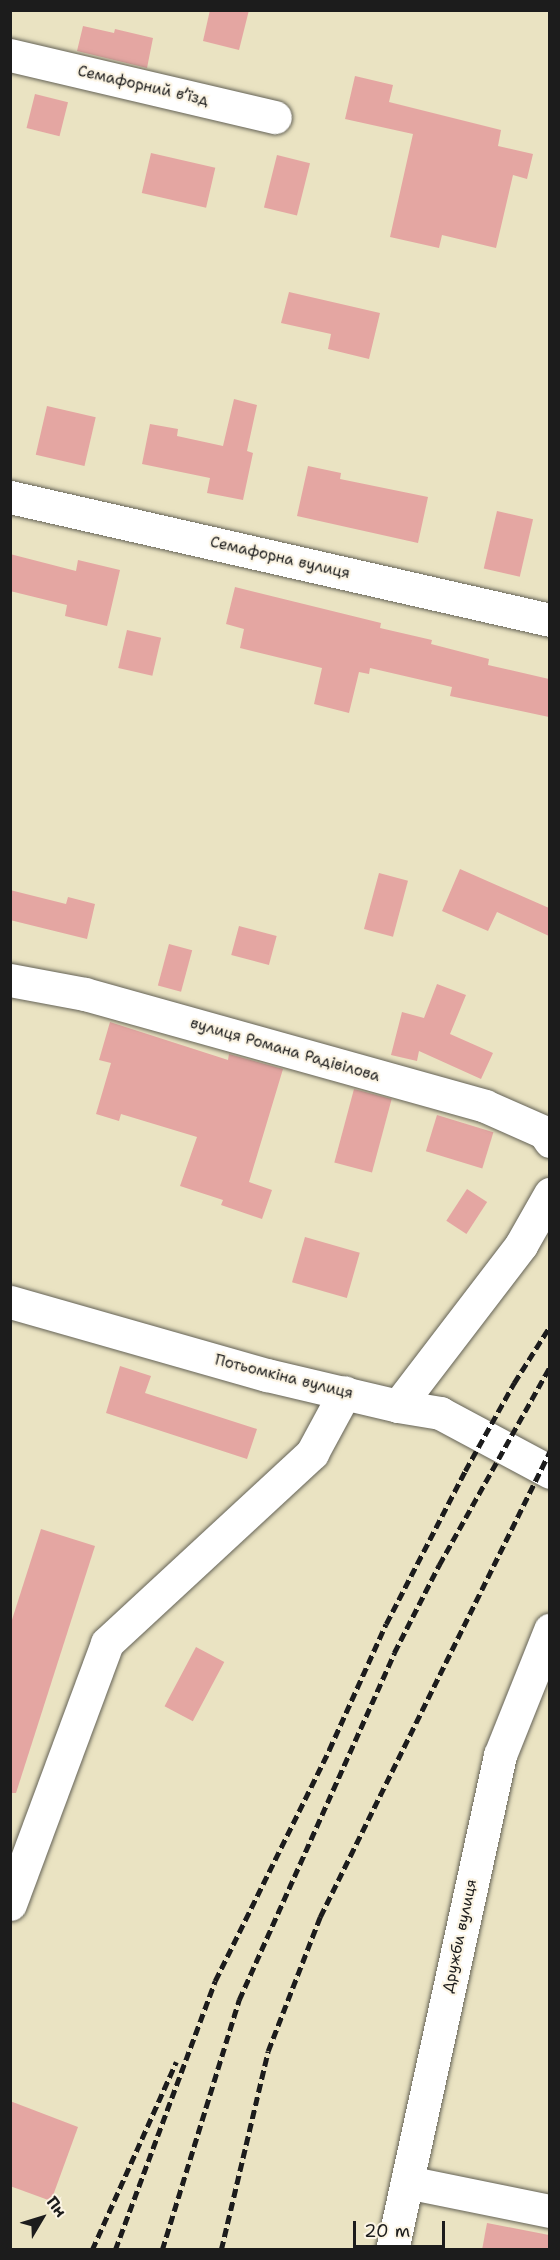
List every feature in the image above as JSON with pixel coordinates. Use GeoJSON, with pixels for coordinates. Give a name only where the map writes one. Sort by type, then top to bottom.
{"type":"FeatureCollection","features":[{"type":"Feature","properties":{"kind":"street","name":"Семафорний в’їзд"},"geometry":{"type":"LineString","coordinates":[[10,55],[275,117]]}},
{"type":"Feature","properties":{"kind":"street","name":"Семафорна вулиця"},"geometry":{"type":"LineString","coordinates":[[10,497],[549,620]]}},
{"type":"Feature","properties":{"kind":"street","name":"вулиця Романа Радівілова"},"geometry":{"type":"LineString","coordinates":[[10,980],[85,994],[485,1106],[544,1132],[549,1141]]}},
{"type":"Feature","properties":{"kind":"street"},"geometry":{"type":"LineString","coordinates":[[398,1406],[521,1245],[549,1194]]}},
{"type":"Feature","properties":{"kind":"street","name":"Потьомкіна вулиця"},"geometry":{"type":"LineString","coordinates":[[10,1302],[267,1375],[398,1406],[440,1413],[549,1472]]}},
{"type":"Feature","properties":{"kind":"street"},"geometry":{"type":"LineString","coordinates":[[10,1904],[107,1643],[312,1453],[345,1392]]}},
{"type":"Feature","properties":{"kind":"street","name":"Дружби вулиця"},"geometry":{"type":"LineString","coordinates":[[392,2250],[500,1755],[549,1630]]}},
{"type":"Feature","properties":{"kind":"street"},"geometry":{"type":"LineString","coordinates":[[407,2182],[549,2211]]}},
{"type":"Feature","properties":{"kind":"building"},"geometry":{"type":"Polygon","coordinates":[[[210,10],[249,10],[239,50],[203,41],[210,10]]]}},
{"type":"Feature","properties":{"kind":"building"},"geometry":{"type":"Polygon","coordinates":[[[83,26],[114,33],[115,29],[153,38],[147,68],[77,51],[83,26]]]}},
{"type":"Feature","properties":{"kind":"building"},"geometry":{"type":"Polygon","coordinates":[[[355,76],[393,85],[389,102],[501,130],[498,146],[533,154],[527,179],[513,175],[496,248],[442,235],[439,248],[390,237],[413,134],[345,119],[355,76]]]}},
{"type":"Feature","properties":{"kind":"building"},"geometry":{"type":"Polygon","coordinates":[[[35,94],[68,102],[60,136],[27,128],[35,94]]]}},
{"type":"Feature","properties":{"kind":"building"},"geometry":{"type":"Polygon","coordinates":[[[151,153],[215,168],[206,208],[142,193],[151,153]]]}},
{"type":"Feature","properties":{"kind":"building"},"geometry":{"type":"Polygon","coordinates":[[[277,155],[310,163],[297,216],[264,207],[277,155]]]}},
{"type":"Feature","properties":{"kind":"building"},"geometry":{"type":"Polygon","coordinates":[[[289,292],[380,313],[369,359],[328,349],[331,334],[281,323],[289,292]]]}},
{"type":"Feature","properties":{"kind":"building"},"geometry":{"type":"Polygon","coordinates":[[[234,399],[257,405],[247,451],[253,453],[243,500],[207,493],[210,478],[142,464],[150,424],[178,429],[177,436],[223,446],[234,399]]]}},
{"type":"Feature","properties":{"kind":"building"},"geometry":{"type":"Polygon","coordinates":[[[47,406],[96,417],[84,466],[36,455],[47,406]]]}},
{"type":"Feature","properties":{"kind":"building"},"geometry":{"type":"Polygon","coordinates":[[[308,466],[341,473],[340,479],[428,497],[418,543],[297,516],[308,466]]]}},
{"type":"Feature","properties":{"kind":"building"},"geometry":{"type":"Polygon","coordinates":[[[497,511],[533,519],[520,577],[484,568],[497,511]]]}},
{"type":"Feature","properties":{"kind":"building"},"geometry":{"type":"Polygon","coordinates":[[[10,554],[76,571],[78,560],[120,570],[107,626],[65,616],[67,605],[10,591],[10,554]]]}},
{"type":"Feature","properties":{"kind":"building"},"geometry":{"type":"Polygon","coordinates":[[[235,587],[381,623],[380,628],[432,640],[431,644],[489,659],[488,665],[549,679],[549,717],[450,696],[452,687],[370,668],[369,674],[359,672],[349,713],[314,704],[322,668],[240,648],[244,629],[226,624],[235,587]]]}},
{"type":"Feature","properties":{"kind":"building"},"geometry":{"type":"Polygon","coordinates":[[[127,630],[161,638],[152,676],[118,668],[127,630]]]}},
{"type":"Feature","properties":{"kind":"building"},"geometry":{"type":"Polygon","coordinates":[[[460,869],[549,908],[549,936],[497,912],[488,931],[442,911],[460,869]]]}},
{"type":"Feature","properties":{"kind":"building"},"geometry":{"type":"Polygon","coordinates":[[[379,873],[408,881],[393,937],[364,929],[379,873]]]}},
{"type":"Feature","properties":{"kind":"building"},"geometry":{"type":"Polygon","coordinates":[[[10,890],[66,904],[68,897],[95,904],[87,939],[10,920],[10,890]]]}},
{"type":"Feature","properties":{"kind":"building"},"geometry":{"type":"Polygon","coordinates":[[[239,926],[277,936],[269,965],[231,955],[239,926]]]}},
{"type":"Feature","properties":{"kind":"building"},"geometry":{"type":"Polygon","coordinates":[[[169,944],[192,950],[181,992],[158,986],[169,944]]]}},
{"type":"Feature","properties":{"kind":"building"},"geometry":{"type":"Polygon","coordinates":[[[437,984],[466,995],[450,1034],[493,1053],[481,1079],[419,1051],[417,1061],[391,1055],[402,1012],[424,1018],[437,984]]]}},
{"type":"Feature","properties":{"kind":"building"},"geometry":{"type":"Polygon","coordinates":[[[110,1022],[228,1060],[229,1054],[283,1069],[249,1182],[272,1190],[262,1219],[221,1205],[223,1200],[180,1186],[197,1137],[121,1114],[119,1121],[96,1114],[111,1063],[99,1060],[110,1022]]]}},
{"type":"Feature","properties":{"kind":"building"},"geometry":{"type":"Polygon","coordinates":[[[354,1089],[392,1099],[372,1173],[334,1162],[354,1089]]]}},
{"type":"Feature","properties":{"kind":"building"},"geometry":{"type":"Polygon","coordinates":[[[437,1115],[493,1132],[482,1169],[426,1151],[437,1115]]]}},
{"type":"Feature","properties":{"kind":"building"},"geometry":{"type":"Polygon","coordinates":[[[467,1189],[487,1202],[466,1234],[446,1221],[467,1189]]]}},
{"type":"Feature","properties":{"kind":"building"},"geometry":{"type":"Polygon","coordinates":[[[305,1237],[360,1253],[347,1298],[292,1282],[305,1237]]]}},
{"type":"Feature","properties":{"kind":"building"},"geometry":{"type":"Polygon","coordinates":[[[120,1366],[151,1376],[145,1393],[257,1429],[247,1459],[106,1413],[120,1366]]]}},
{"type":"Feature","properties":{"kind":"building"},"geometry":{"type":"Polygon","coordinates":[[[41,1529],[95,1546],[16,1793],[10,1793],[10,1626],[41,1529]]]}},
{"type":"Feature","properties":{"kind":"building"},"geometry":{"type":"Polygon","coordinates":[[[196,1647],[224,1662],[193,1721],[165,1706],[196,1647]]]}},
{"type":"Feature","properties":{"kind":"building"},"geometry":{"type":"Polygon","coordinates":[[[10,2101],[78,2127],[51,2201],[10,2186],[10,2101]]]}},
{"type":"Feature","properties":{"kind":"building"},"geometry":{"type":"Polygon","coordinates":[[[487,2223],[549,2235],[549,2250],[482,2250],[487,2223]]]}},
{"type":"Feature","properties":{"kind":"railway"},"geometry":{"type":"LineString","coordinates":[[115,2250],[215,1981],[329,1750],[386,1624],[465,1471],[514,1383],[550,1326]]}},
{"type":"Feature","properties":{"kind":"railway"},"geometry":{"type":"LineString","coordinates":[[162,2250],[239,2000],[394,1653],[439,1565],[550,1366]]}},
{"type":"Feature","properties":{"kind":"railway"},"geometry":{"type":"LineString","coordinates":[[221,2250],[268,2051],[320,1917],[550,1451]]}},
{"type":"Feature","properties":{"kind":"railway"},"geometry":{"type":"LineString","coordinates":[[92,2250],[176,2062]]}}]}
